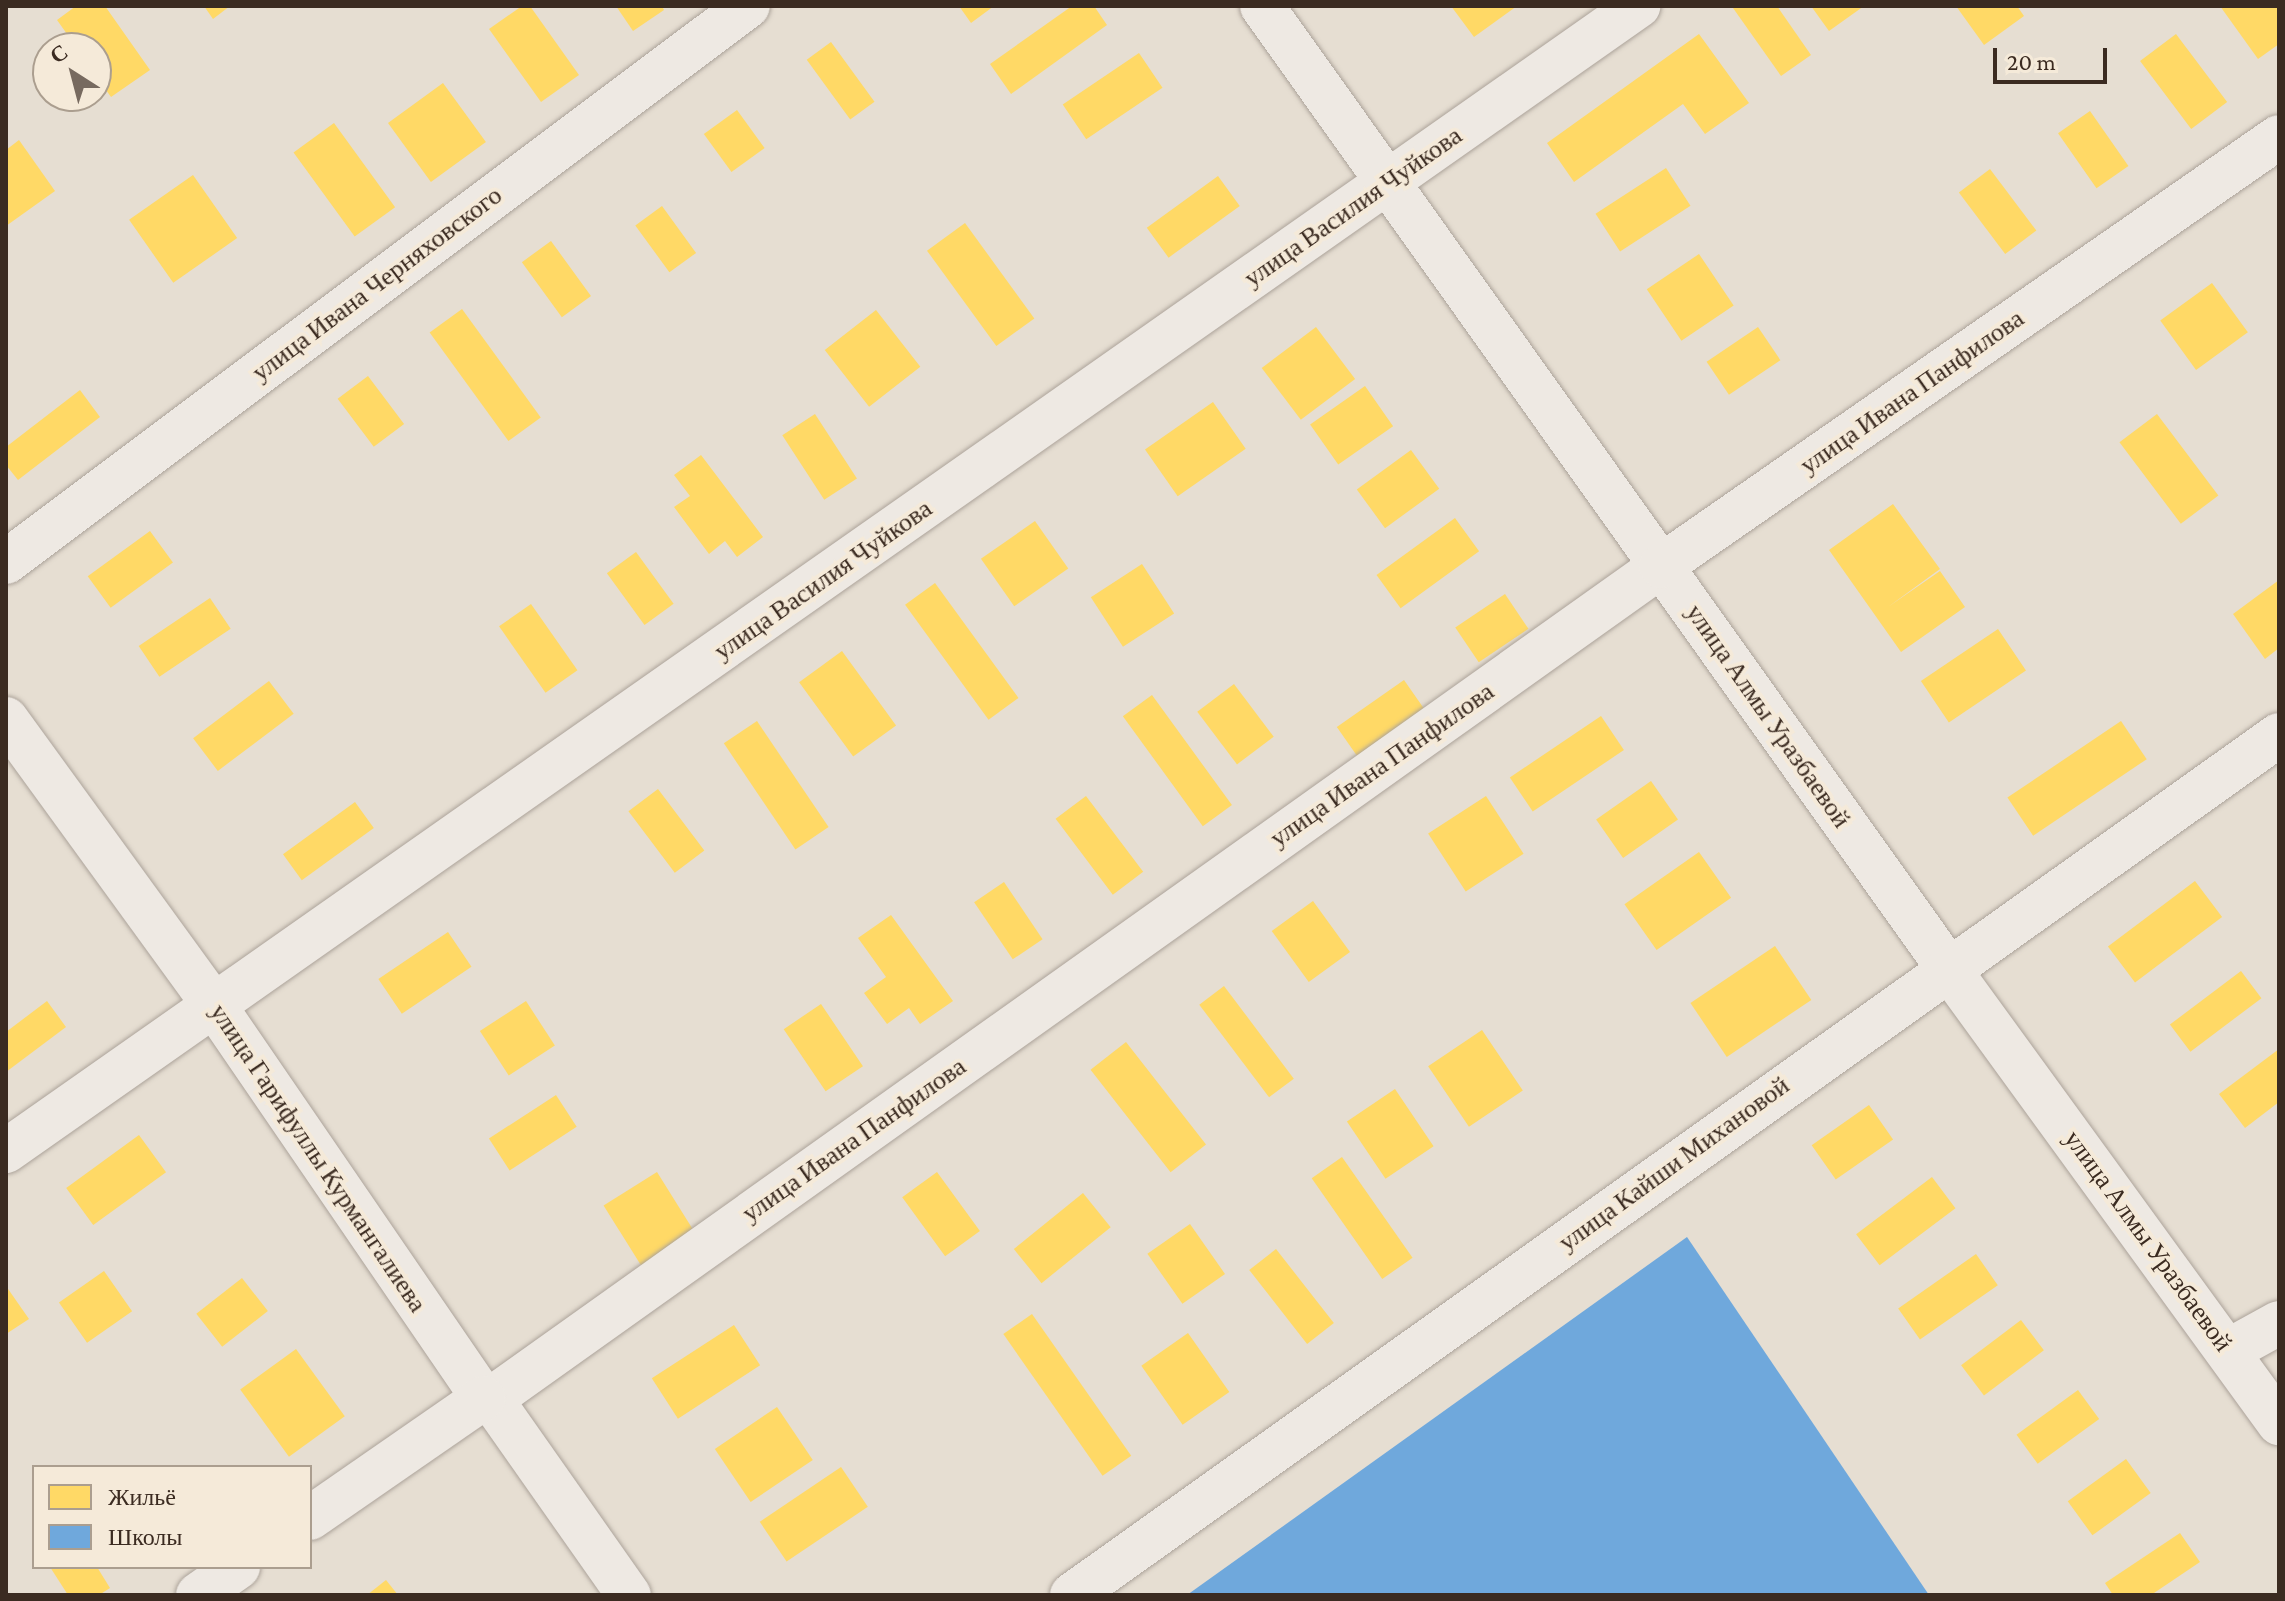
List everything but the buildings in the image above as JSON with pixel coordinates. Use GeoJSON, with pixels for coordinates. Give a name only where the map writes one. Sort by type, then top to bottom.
{"type":"FeatureCollection","features":[{"type":"Feature","properties":{"kind":"street","name":"улица Ивана Черняховского"},"geometry":{"type":"LineString","coordinates":[[6,562],[748,6]]}},
{"type":"Feature","properties":{"kind":"street","name":"улица Алмы Уразбаевой"},"geometry":{"type":"LineString","coordinates":[[1262,6],[1948,968],[2279,1423]]}},
{"type":"Feature","properties":{"kind":"street","name":"улица Василия Чуйкова"},"geometry":{"type":"LineString","coordinates":[[6,1151],[216,1008],[1638,6]]}},
{"type":"Feature","properties":{"kind":"street","name":"улица Ивана Панфилова"},"geometry":{"type":"LineString","coordinates":[[312,1517],[487,1399],[1661,566],[2279,137]]}},
{"type":"Feature","properties":{"kind":"street","name":"улица Гарифуллы Курмангалиева"},"geometry":{"type":"LineString","coordinates":[[6,719],[216,1008],[487,1399],[629,1595]]}},
{"type":"Feature","properties":{"kind":"street","name":"улица Кайши Михановой"},"geometry":{"type":"LineString","coordinates":[[1072,1595],[2279,735]]}},
{"type":"Feature","properties":{"kind":"street"},"geometry":{"type":"LineString","coordinates":[[2228,1351],[2279,1323]]}},
{"type":"Feature","properties":{"kind":"street"},"geometry":{"type":"LineString","coordinates":[[198,1595],[235,1569]]}}]}
